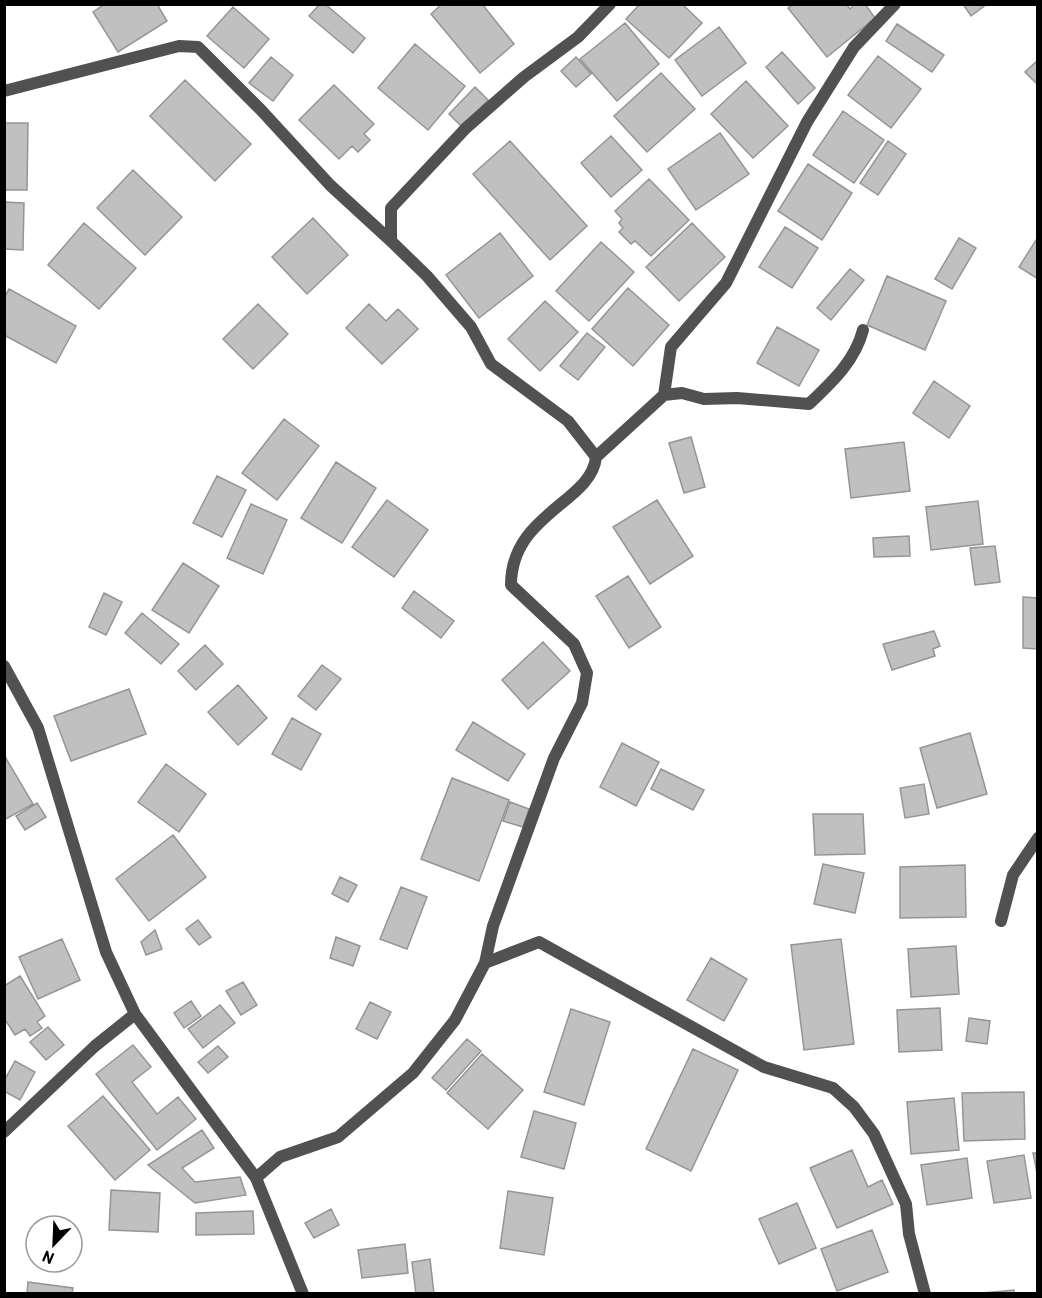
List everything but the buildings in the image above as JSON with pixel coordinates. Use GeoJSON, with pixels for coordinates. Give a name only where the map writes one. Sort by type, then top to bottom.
{"type":"FeatureCollection","features":[{"type":"Feature","properties":{"kind":"street"},"geometry":{"type":"LineString","coordinates":[[391,241],[391,208],[425,169],[474,121],[524,77],[578,37],[610,4]]}},
{"type":"Feature","properties":{"kind":"street"},"geometry":{"type":"LineString","coordinates":[[664,395],[671,347],[726,283],[807,122],[854,47],[895,4]]}},
{"type":"Feature","properties":{"kind":"street"},"geometry":{"type":"LineString","coordinates":[[4,91],[179,46],[198,47],[261,110],[330,185],[427,276],[471,327],[491,364],[568,422],[596,457]]}},
{"type":"Feature","properties":{"kind":"street"},"geometry":{"type":"LineString","coordinates":[[255,1178],[280,1157],[338,1137],[413,1073],[455,1020],[485,963],[492,926],[554,758],[582,703],[587,673],[574,644],[511,585],[511,566],[531,529],[595,469],[596,457],[664,395],[682,393],[704,399],[737,398],[809,404],[838,376],[860,345],[863,330]]}},
{"type":"Feature","properties":{"kind":"street"},"geometry":{"type":"LineString","coordinates":[[4,666],[38,728],[106,952],[135,1014],[255,1178],[303,1293]]}},
{"type":"Feature","properties":{"kind":"street"},"geometry":{"type":"LineString","coordinates":[[1001,921],[1012,875],[1038,838]]}},
{"type":"Feature","properties":{"kind":"street"},"geometry":{"type":"LineString","coordinates":[[485,963],[538,942],[764,1067],[833,1088],[854,1107],[874,1134],[906,1204],[909,1233],[925,1293]]}},
{"type":"Feature","properties":{"kind":"street"},"geometry":{"type":"LineString","coordinates":[[4,1132],[95,1046],[135,1014]]}}]}
